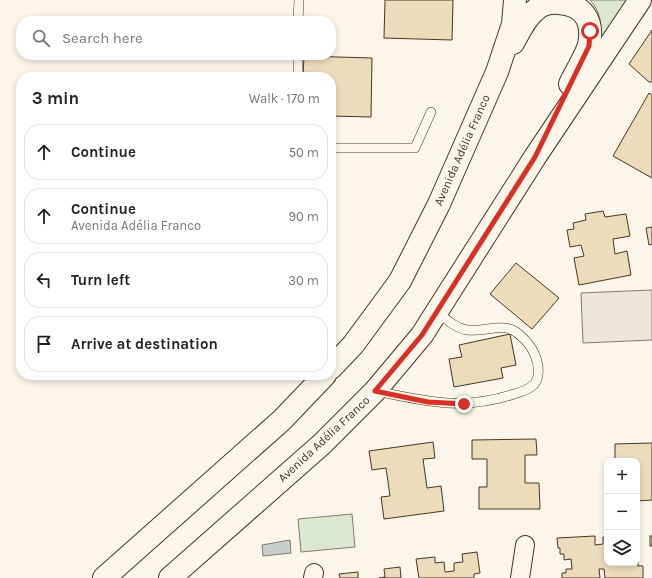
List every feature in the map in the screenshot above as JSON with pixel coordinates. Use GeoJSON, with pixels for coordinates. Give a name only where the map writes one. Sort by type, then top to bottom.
{"type":"FeatureCollection","features":[{"type":"Feature","properties":{"kind":"main road","name":"Avenida Adélia Franco"},"geometry":{"type":"LineString","coordinates":[[336,363],[353,345],[400,281],[434,204],[497,72],[512,24],[515,0]]}},
{"type":"Feature","properties":{"kind":"main road","name":"Avenida Adélia Franco"},"geometry":{"type":"LineString","coordinates":[[170,578],[322,444],[375,391],[422,335],[535,157],[640,0]]}},
{"type":"Feature","properties":{"kind":"main road"},"geometry":{"type":"LineString","coordinates":[[497,72],[527,19],[538,7],[552,2],[569,3],[580,9],[588,19],[590,31],[589,46],[535,157]]}},
{"type":"Feature","properties":{"kind":"main road"},"geometry":{"type":"LineString","coordinates":[[104,578],[282,420],[320,380]]}},
{"type":"Feature","properties":{"kind":"street"},"geometry":{"type":"LineString","coordinates":[[520,578],[525,544]]}},
{"type":"Feature","properties":{"kind":"lane"},"geometry":{"type":"LineString","coordinates":[[298,16],[299,0]]}},
{"type":"Feature","properties":{"kind":"lane"},"geometry":{"type":"LineString","coordinates":[[298,60],[298,72]]}},
{"type":"Feature","properties":{"kind":"lane"},"geometry":{"type":"LineString","coordinates":[[336,148],[415,148],[431,112]]}},
{"type":"Feature","properties":{"kind":"lane"},"geometry":{"type":"LineString","coordinates":[[375,391],[428,402],[464,404],[500,399],[531,388],[538,378],[539,366],[535,356],[523,337],[514,330],[506,327],[468,330],[452,324],[436,311]]}},
{"type":"Feature","properties":{"kind":"green space"},"geometry":{"type":"Polygon","coordinates":[[[590,0],[628,0],[599,51],[601,30],[600,18],[590,0]]]}},
{"type":"Feature","properties":{"kind":"green space"},"geometry":{"type":"Polygon","coordinates":[[[352,514],[355,547],[301,552],[298,519],[352,514]]]}},
{"type":"Feature","properties":{"kind":"shaded area"},"geometry":{"type":"Polygon","coordinates":[[[652,290],[652,340],[583,343],[581,293],[652,290]]]}},
{"type":"Feature","properties":{"kind":"shaded area"},"geometry":{"type":"Polygon","coordinates":[[[290,540],[291,553],[263,556],[262,545],[290,540]]]}},
{"type":"Feature","properties":{"kind":"building"},"geometry":{"type":"Polygon","coordinates":[[[385,0],[453,0],[452,40],[384,38],[385,0]]]}},
{"type":"Feature","properties":{"kind":"building"},"geometry":{"type":"Polygon","coordinates":[[[652,30],[652,82],[649,82],[629,64],[652,30]]]}},
{"type":"Feature","properties":{"kind":"building"},"geometry":{"type":"Polygon","coordinates":[[[336,57],[372,58],[371,117],[336,116],[336,72],[303,72],[304,60],[336,60],[336,57]]]}},
{"type":"Feature","properties":{"kind":"building"},"geometry":{"type":"Polygon","coordinates":[[[649,93],[652,95],[652,178],[613,156],[649,93]]]}},
{"type":"Feature","properties":{"kind":"building"},"geometry":{"type":"Polygon","coordinates":[[[603,211],[605,217],[626,214],[630,236],[613,239],[615,254],[627,251],[631,275],[579,285],[574,258],[584,256],[581,245],[570,247],[567,230],[574,229],[573,223],[586,220],[585,214],[603,211]]]}},
{"type":"Feature","properties":{"kind":"building"},"geometry":{"type":"Polygon","coordinates":[[[652,227],[652,244],[649,245],[646,228],[652,227]]]}},
{"type":"Feature","properties":{"kind":"building"},"geometry":{"type":"Polygon","coordinates":[[[516,263],[559,298],[532,329],[490,294],[516,263]]]}},
{"type":"Feature","properties":{"kind":"building"},"geometry":{"type":"Polygon","coordinates":[[[510,334],[516,365],[501,368],[503,378],[454,387],[449,359],[462,357],[459,345],[510,334]]]}},
{"type":"Feature","properties":{"kind":"building"},"geometry":{"type":"Polygon","coordinates":[[[536,439],[537,455],[525,455],[525,483],[539,483],[540,509],[479,509],[479,487],[487,487],[487,459],[472,459],[472,440],[536,439]]]}},
{"type":"Feature","properties":{"kind":"building"},"geometry":{"type":"Polygon","coordinates":[[[433,442],[435,458],[423,459],[427,488],[441,486],[444,511],[384,519],[381,497],[390,496],[386,468],[372,470],[369,451],[433,442]]]}},
{"type":"Feature","properties":{"kind":"building"},"geometry":{"type":"Polygon","coordinates":[[[652,443],[652,500],[640,501],[640,458],[615,458],[615,444],[652,443]]]}},
{"type":"Feature","properties":{"kind":"building"},"geometry":{"type":"Polygon","coordinates":[[[595,536],[595,545],[603,544],[604,537],[604,566],[643,566],[643,578],[605,578],[604,569],[599,569],[600,578],[562,578],[562,573],[566,573],[566,569],[572,569],[571,559],[564,560],[564,554],[560,554],[557,538],[595,536]]]}},
{"type":"Feature","properties":{"kind":"building"},"geometry":{"type":"Polygon","coordinates":[[[650,536],[652,536],[652,546],[650,546],[650,536]]]}},
{"type":"Feature","properties":{"kind":"building"},"geometry":{"type":"Polygon","coordinates":[[[477,552],[480,573],[474,574],[474,578],[419,578],[416,559],[435,557],[435,563],[444,562],[445,572],[454,571],[454,563],[463,562],[462,554],[477,552]]]}},
{"type":"Feature","properties":{"kind":"building"},"geometry":{"type":"Polygon","coordinates":[[[400,567],[401,578],[379,578],[385,577],[384,569],[400,567]]]}},
{"type":"Feature","properties":{"kind":"building"},"geometry":{"type":"Polygon","coordinates":[[[358,572],[358,578],[340,578],[339,574],[358,572]]]}},
{"type":"Feature","properties":{"kind":"route"},"geometry":{"type":"LineString","coordinates":[[464,404],[428,402],[375,391],[422,335],[535,157],[589,46],[590,31]]}}]}
